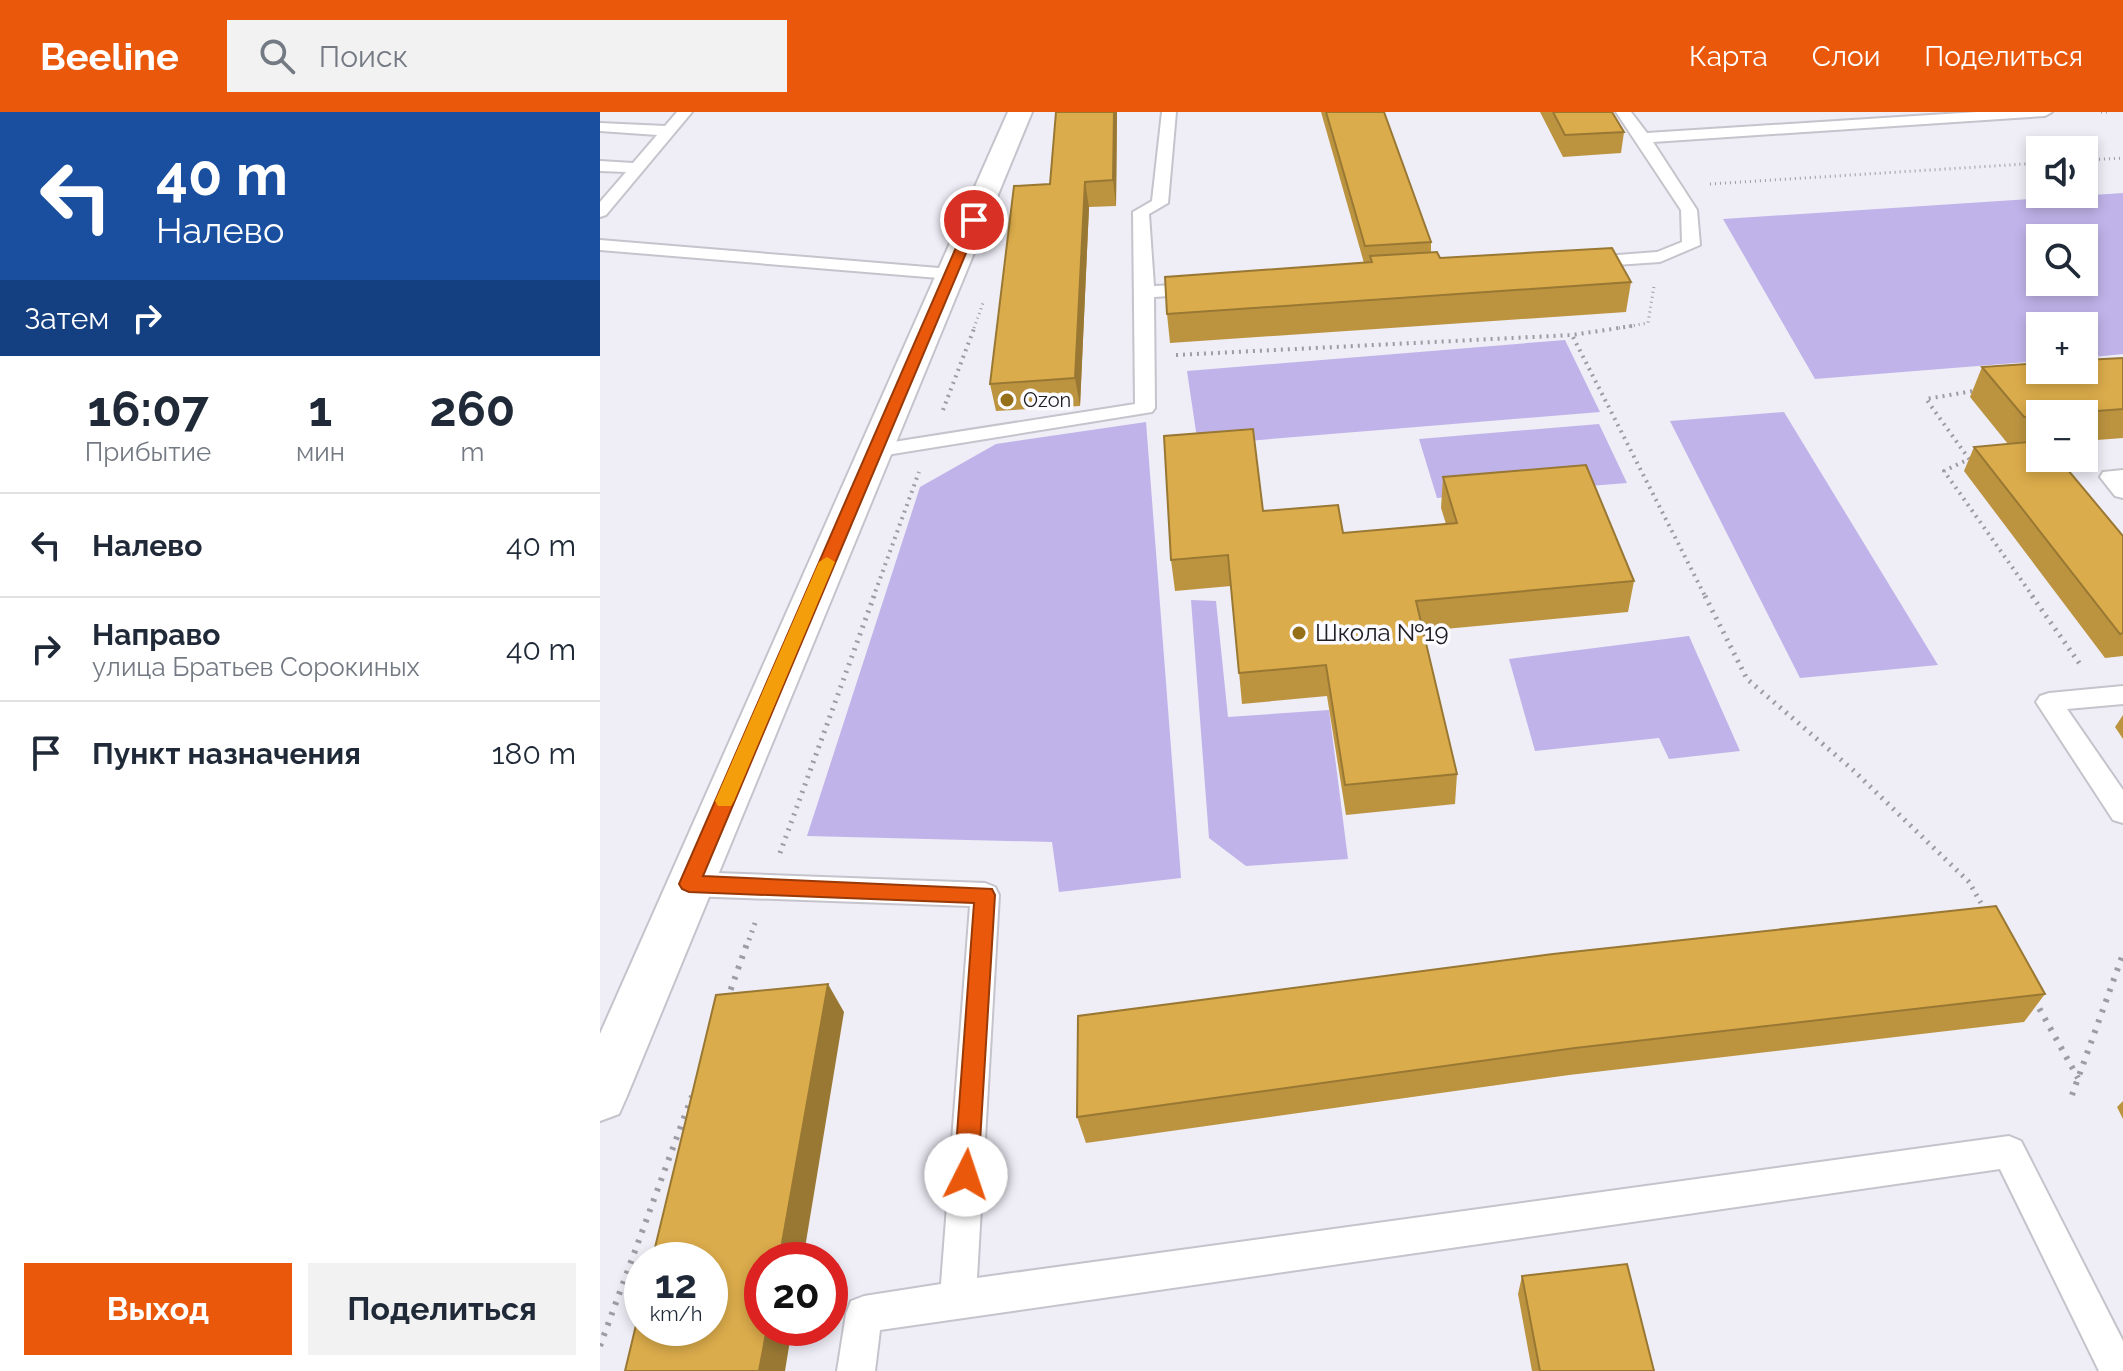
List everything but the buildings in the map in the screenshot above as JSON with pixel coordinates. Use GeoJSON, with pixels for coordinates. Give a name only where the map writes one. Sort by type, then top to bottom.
{"type":"FeatureCollection","features":[{"type":"Feature","properties":{"kind":"street"},"geometry":{"type":"LineString","coordinates":[[600,1096],[1020,112]]}},
{"type":"Feature","properties":{"kind":"lane"},"geometry":{"type":"LineString","coordinates":[[602,207],[685,112]]}},
{"type":"Feature","properties":{"kind":"lane"},"geometry":{"type":"LineString","coordinates":[[874,451],[1145,408],[1141,212],[1160,203],[1169,112]]}},
{"type":"Feature","properties":{"kind":"lane"},"geometry":{"type":"LineString","coordinates":[[1566,264],[1660,257],[1691,245],[1689,210],[1623,112]]}},
{"type":"Feature","properties":{"kind":"lane"},"geometry":{"type":"LineString","coordinates":[[1643,138],[2045,112]]}},
{"type":"Feature","properties":{"kind":"lane"},"geometry":{"type":"LineString","coordinates":[[600,127],[669,131]]}},
{"type":"Feature","properties":{"kind":"lane"},"geometry":{"type":"LineString","coordinates":[[600,166],[638,168]]}},
{"type":"Feature","properties":{"kind":"lane"},"geometry":{"type":"LineString","coordinates":[[600,245],[951,274]]}},
{"type":"Feature","properties":{"kind":"lane"},"geometry":{"type":"LineString","coordinates":[[1145,292],[1223,287]]}},
{"type":"Feature","properties":{"kind":"lane"},"geometry":{"type":"LineString","coordinates":[[2123,476],[2111,477],[2123,491]]}},
{"type":"Feature","properties":{"kind":"lane"},"geometry":{"type":"LineString","coordinates":[[2113,696],[2049,702],[2123,812]]}},
{"type":"Feature","properties":{"kind":"lane"},"geometry":{"type":"LineString","coordinates":[[689,884],[985,895],[958,1299]]}},
{"type":"Feature","properties":{"kind":"lane"},"geometry":{"type":"LineString","coordinates":[[856,1371],[864,1314],[2009,1152],[2118,1362]]}},
{"type":"Feature","properties":{"kind":"path"},"geometry":{"type":"LineString","coordinates":[[2101,112],[2109,112]]}},
{"type":"Feature","properties":{"kind":"path"},"geometry":{"type":"LineString","coordinates":[[2098,159],[2123,158]]}},
{"type":"Feature","properties":{"kind":"path"},"geometry":{"type":"LineString","coordinates":[[1709,184],[2026,164]]}},
{"type":"Feature","properties":{"kind":"path"},"geometry":{"type":"LineString","coordinates":[[1171,355],[1572,335],[1648,323],[1660,257]]}},
{"type":"Feature","properties":{"kind":"path"},"geometry":{"type":"LineString","coordinates":[[723,1010],[987,294]]}},
{"type":"Feature","properties":{"kind":"path"},"geometry":{"type":"LineString","coordinates":[[1572,335],[1747,679],[1853,770],[1969,882],[1991,921]]}},
{"type":"Feature","properties":{"kind":"path"},"geometry":{"type":"LineString","coordinates":[[1991,389],[1926,399],[1969,459],[1944,471],[2113,696]]}},
{"type":"Feature","properties":{"kind":"path"},"geometry":{"type":"LineString","coordinates":[[2072,1095],[2123,954]]}},
{"type":"Feature","properties":{"kind":"path"},"geometry":{"type":"LineString","coordinates":[[2027,986],[2078,1078]]}},
{"type":"Feature","properties":{"kind":"path"},"geometry":{"type":"LineString","coordinates":[[600,1346],[697,1081]]}},
{"type":"Feature","properties":{"kind":"shaded area"},"geometry":{"type":"Polygon","coordinates":[[[2123,193],[2123,354],[2098,357],[2098,312],[2026,312],[2026,362],[1815,379],[1723,219],[2026,199],[2026,208],[2098,208],[2098,195],[2123,193]]]}},
{"type":"Feature","properties":{"kind":"shaded area"},"geometry":{"type":"Polygon","coordinates":[[[1565,340],[1600,412],[1198,445],[1187,371],[1565,340]]]}},
{"type":"Feature","properties":{"kind":"shaded area"},"geometry":{"type":"Polygon","coordinates":[[[1784,412],[1938,665],[1800,678],[1670,421],[1784,412]]]}},
{"type":"Feature","properties":{"kind":"shaded area"},"geometry":{"type":"Polygon","coordinates":[[[1146,422],[1181,878],[1059,892],[1052,842],[807,836],[920,487],[996,444],[1146,422]]]}},
{"type":"Feature","properties":{"kind":"shaded area"},"geometry":{"type":"Polygon","coordinates":[[[1599,424],[1627,483],[1437,498],[1419,439],[1599,424]]]}},
{"type":"Feature","properties":{"kind":"shaded area"},"geometry":{"type":"Polygon","coordinates":[[[1191,600],[1216,601],[1228,717],[1329,710],[1348,859],[1246,866],[1209,838],[1191,600]]]}},
{"type":"Feature","properties":{"kind":"shaded area"},"geometry":{"type":"Polygon","coordinates":[[[1689,636],[1740,751],[1669,759],[1659,738],[1535,751],[1509,659],[1689,636]]]}},
{"type":"Feature","properties":{"kind":"slow traffic"},"geometry":{"type":"LineString","coordinates":[[725,801],[827,562]]}},
{"type":"Feature","properties":{"kind":"place","name":"Ozon"},"geometry":{"type":"Point","coordinates":[1007,400]}},
{"type":"Feature","properties":{"kind":"place","name":"Школа №19"},"geometry":{"type":"Point","coordinates":[1299,633]}},
{"type":"Feature","properties":{"kind":"route"},"geometry":{"type":"LineString","coordinates":[[966,1175],[985,895],[689,884],[974,220]]}}]}
